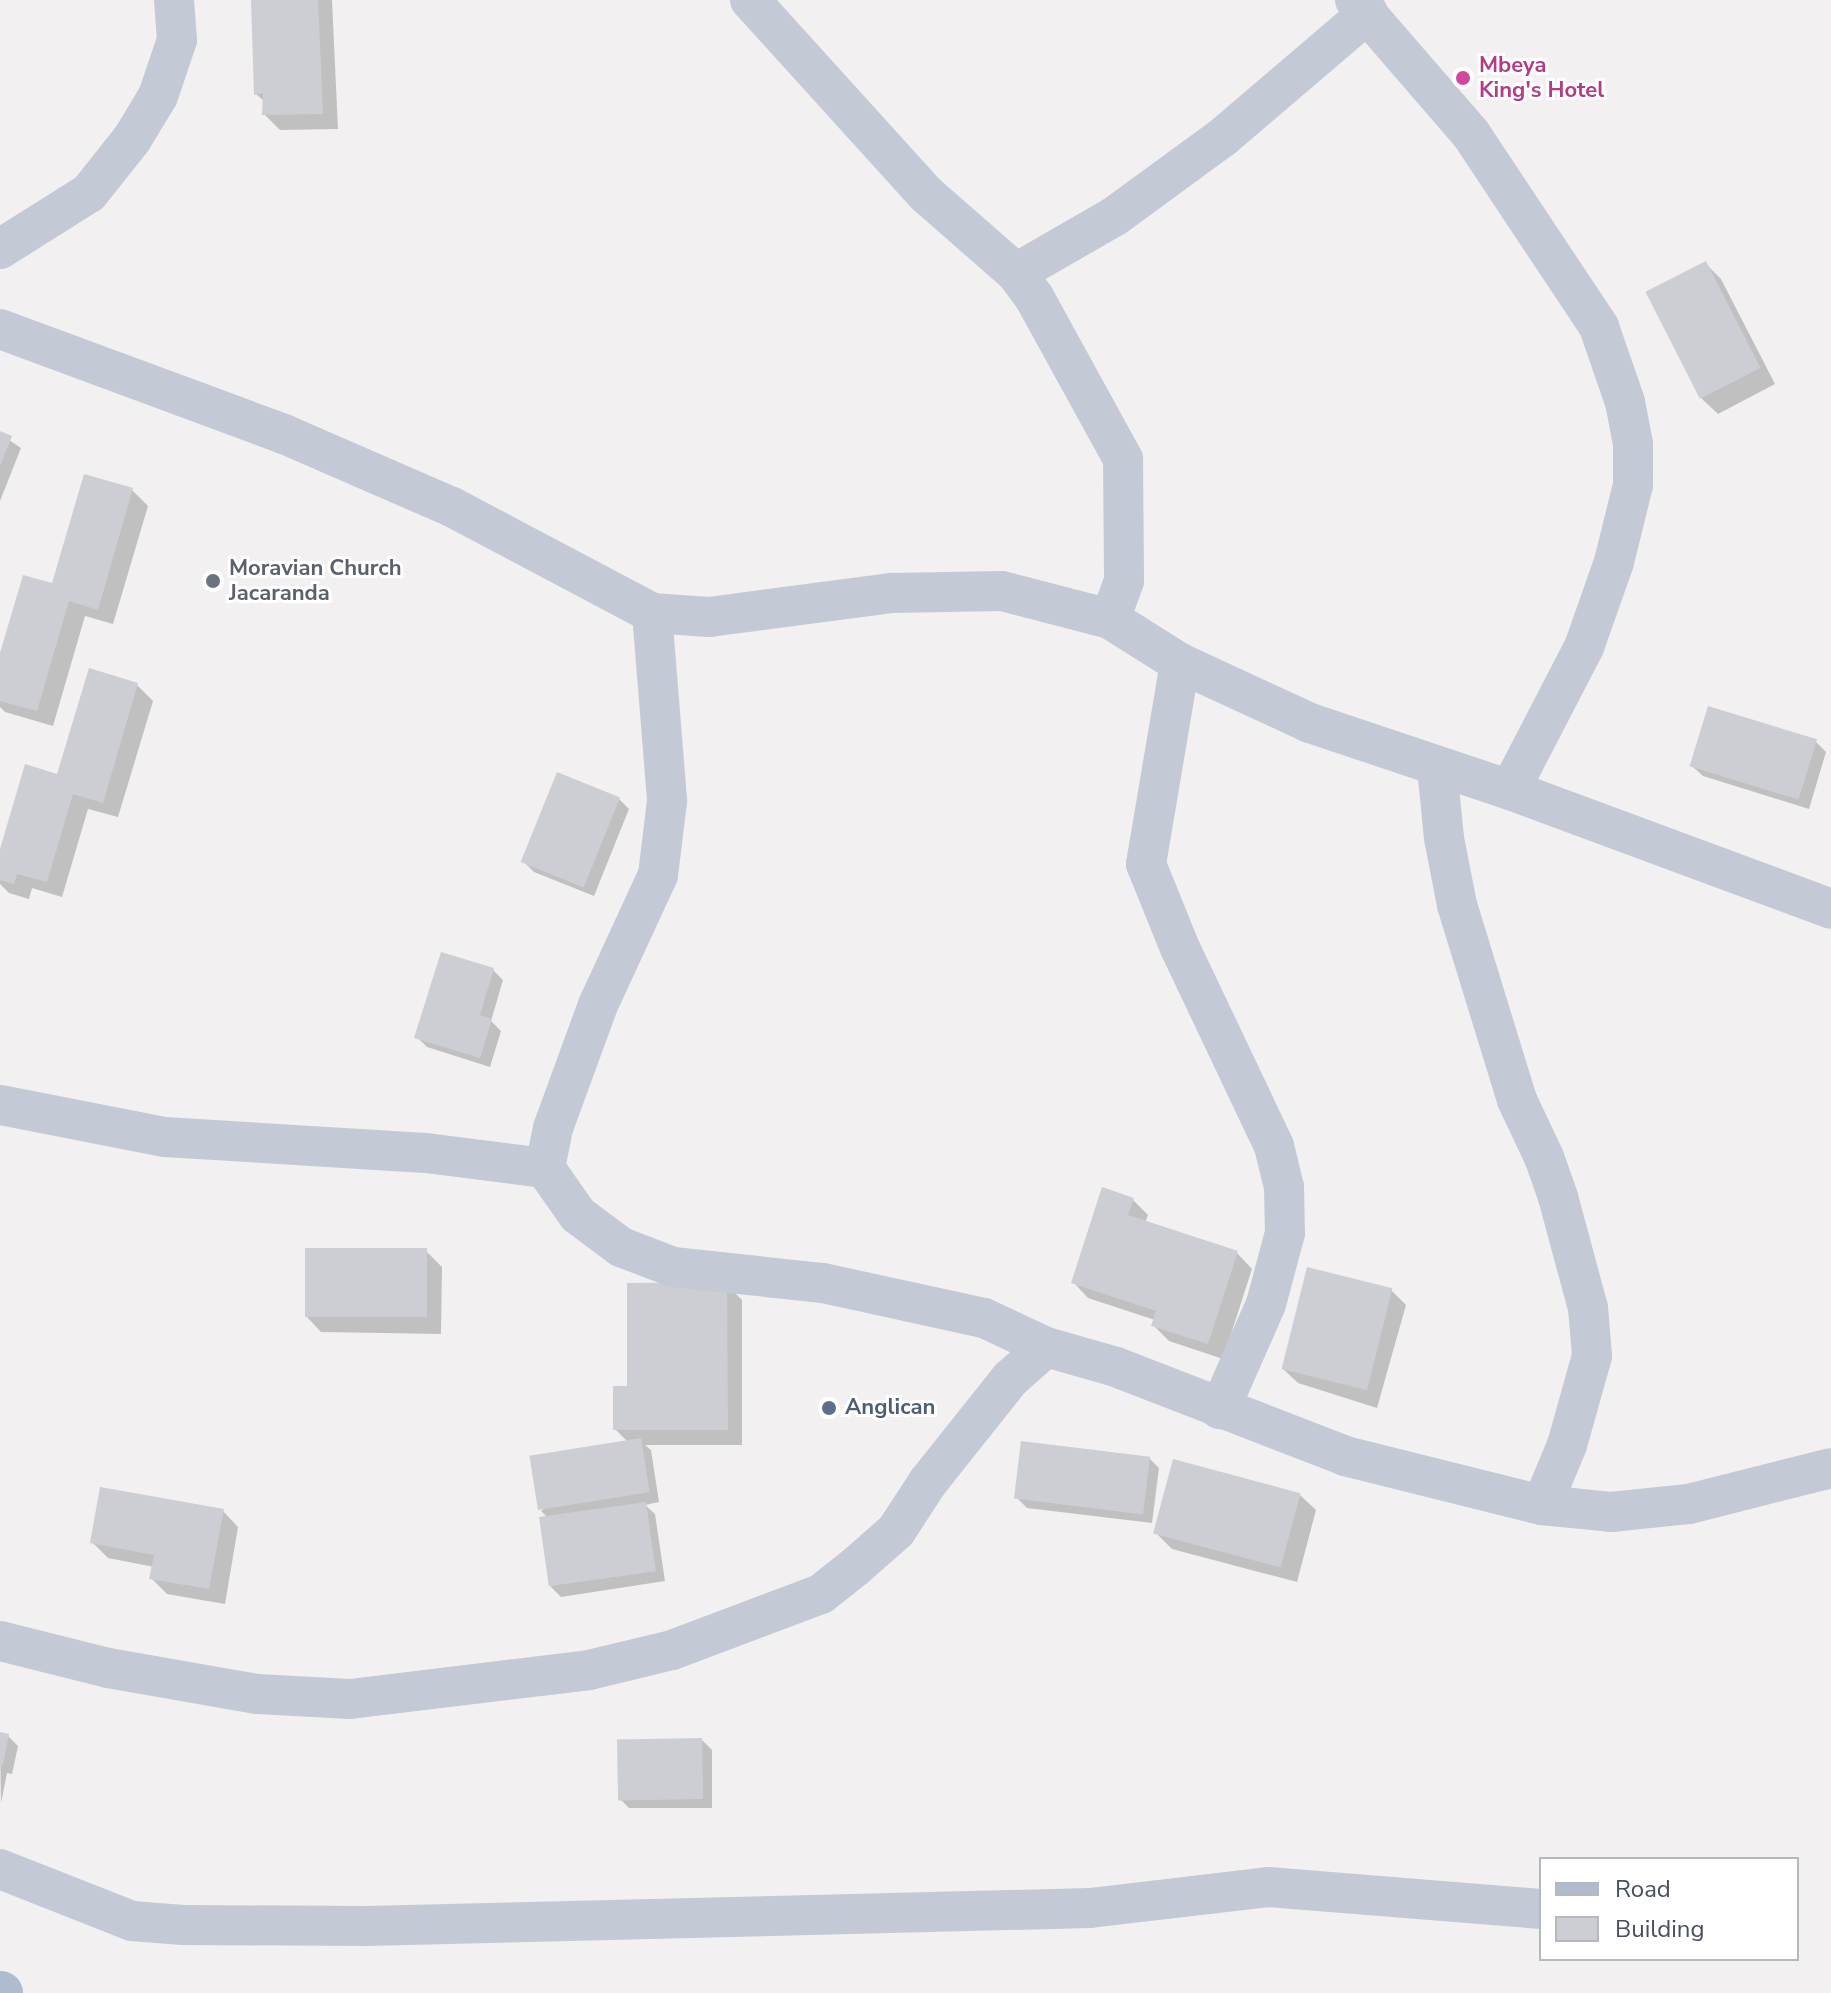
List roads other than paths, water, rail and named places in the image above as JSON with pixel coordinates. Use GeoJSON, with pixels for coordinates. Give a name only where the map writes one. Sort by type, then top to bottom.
{"type":"FeatureCollection","features":[{"type":"Feature","properties":{"kind":"street"},"geometry":{"type":"LineString","coordinates":[[0,249],[89,193],[132,139],[158,96],[177,40],[174,0]]}},
{"type":"Feature","properties":{"kind":"street"},"geometry":{"type":"LineString","coordinates":[[750,0],[927,195],[1016,273],[1034,297],[1123,459],[1124,581],[1110,619]]}},
{"type":"Feature","properties":{"kind":"street"},"geometry":{"type":"LineString","coordinates":[[1016,273],[1115,216],[1211,146],[1361,6],[1471,134],[1599,327],[1625,402],[1633,444],[1633,485],[1614,562],[1589,633],[1510,790]]}},
{"type":"Feature","properties":{"kind":"street"},"geometry":{"type":"LineString","coordinates":[[0,329],[298,440],[452,507],[652,613],[709,617],[892,593],[1002,591],[1110,619],[1180,663],[1310,723],[1510,790],[1831,909]]}},
{"type":"Feature","properties":{"kind":"street"},"geometry":{"type":"LineString","coordinates":[[652,613],[667,801],[658,875],[598,1005],[553,1128],[545,1168],[578,1215],[621,1247],[673,1267],[823,1283],[984,1318],[1046,1347],[1116,1367],[1345,1456],[1542,1505],[1611,1512],[1689,1504],[1831,1468]]}},
{"type":"Feature","properties":{"kind":"street"},"geometry":{"type":"LineString","coordinates":[[1180,663],[1146,864],[1180,948],[1274,1146],[1284,1187],[1285,1233],[1266,1304],[1220,1409]]}},
{"type":"Feature","properties":{"kind":"street"},"geometry":{"type":"LineString","coordinates":[[1437,767],[1444,838],[1457,905],[1517,1100],[1554,1183],[1588,1308],[1592,1356],[1567,1445],[1542,1505]]}},
{"type":"Feature","properties":{"kind":"street"},"geometry":{"type":"LineString","coordinates":[[0,1105],[165,1137],[426,1153],[545,1168]]}},
{"type":"Feature","properties":{"kind":"street"},"geometry":{"type":"LineString","coordinates":[[0,1641],[108,1668],[257,1694],[350,1699],[589,1670],[672,1650],[821,1594],[855,1567],[896,1531],[928,1482],[1010,1379],[1046,1347]]}},
{"type":"Feature","properties":{"kind":"street"},"geometry":{"type":"LineString","coordinates":[[0,1869],[132,1921],[183,1925],[366,1926],[1090,1908],[1268,1887],[1539,1909]]}},
{"type":"Feature","properties":{"kind":"place","name":"Mbeya King's Hotel"},"geometry":{"type":"Point","coordinates":[1463,78]}},
{"type":"Feature","properties":{"kind":"place","name":"Moravian Church Jacaranda"},"geometry":{"type":"Point","coordinates":[213,581]}},
{"type":"Feature","properties":{"kind":"place","name":"Anglican"},"geometry":{"type":"Point","coordinates":[829,1408]}}]}
